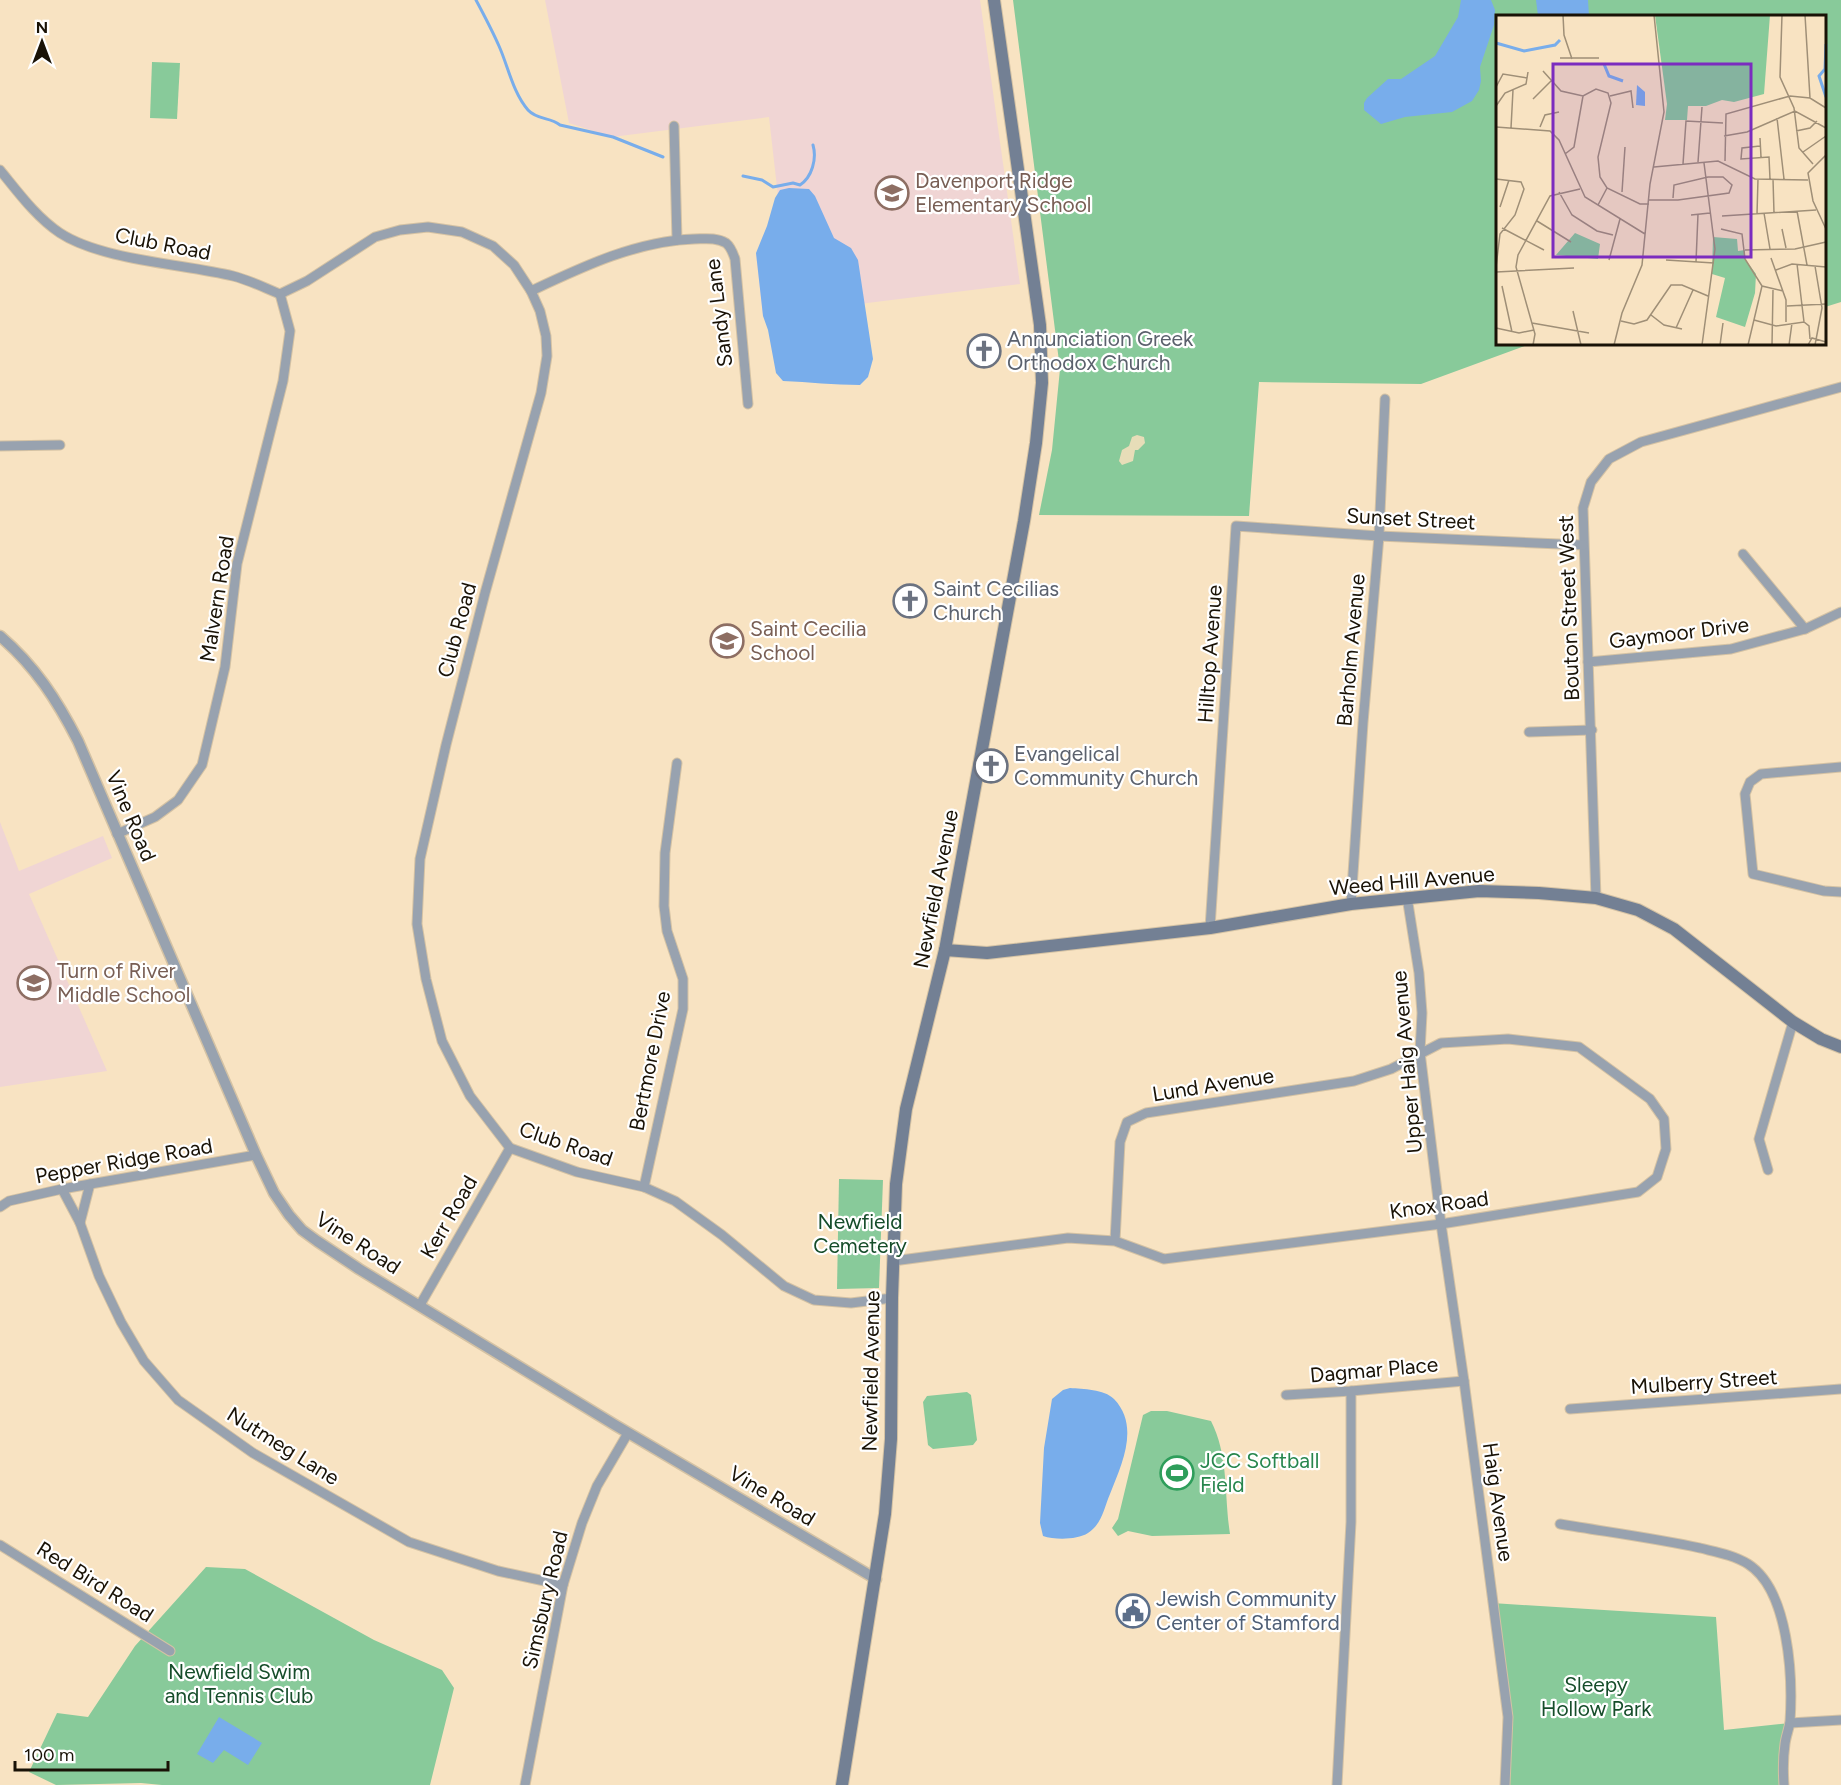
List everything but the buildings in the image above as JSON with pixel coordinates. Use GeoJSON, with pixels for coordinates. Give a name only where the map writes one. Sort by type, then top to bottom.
{"type":"FeatureCollection","features":[{"type":"Feature","properties":{"kind":"main road","name":"Newfield Avenue"},"geometry":{"type":"LineString","coordinates":[[842,1785],[885,1514],[891,1439],[896,1184],[906,1109],[945,950],[1024,521],[1036,443],[1042,383],[1040,325],[994,0]]}},
{"type":"Feature","properties":{"kind":"main road","name":"Weed Hill Avenue"},"geometry":{"type":"LineString","coordinates":[[945,950],[987,952],[1210,928],[1351,904],[1479,891],[1596,898],[1638,910],[1674,929],[1793,1022],[1821,1039],[1841,1047]]}},
{"type":"Feature","properties":{"kind":"street"},"geometry":{"type":"LineString","coordinates":[[674,126],[677,240]]}},
{"type":"Feature","properties":{"kind":"street","name":"Club Road"},"geometry":{"type":"LineString","coordinates":[[0,170],[30,206],[60,232],[82,244],[108,252],[235,276],[280,294],[307,282],[375,237],[400,230],[428,227],[462,232],[493,246],[514,265],[531,291],[540,311],[546,336],[547,356],[541,393],[485,593],[443,756],[420,859],[417,924],[426,979],[442,1041],[470,1096],[510,1148],[577,1172],[644,1187],[675,1201],[722,1235],[784,1286],[814,1300],[851,1303],[892,1298]]}},
{"type":"Feature","properties":{"kind":"street","name":"Sandy Lane"},"geometry":{"type":"LineString","coordinates":[[531,291],[614,255],[677,240],[711,239],[724,242],[731,248],[735,259],[748,404]]}},
{"type":"Feature","properties":{"kind":"street","name":"Malvern Road"},"geometry":{"type":"LineString","coordinates":[[117,834],[155,817],[178,800],[202,765],[225,667],[237,564],[283,381],[290,331],[280,294]]}},
{"type":"Feature","properties":{"kind":"street","name":"Bouton Street West"},"geometry":{"type":"LineString","coordinates":[[1596,898],[1592,730],[1582,508],[1591,482],[1609,459],[1641,442],[1841,387]]}},
{"type":"Feature","properties":{"kind":"street","name":"Barholm Avenue"},"geometry":{"type":"LineString","coordinates":[[1351,904],[1379,536],[1384,399]]}},
{"type":"Feature","properties":{"kind":"street"},"geometry":{"type":"LineString","coordinates":[[0,446],[60,445]]}},
{"type":"Feature","properties":{"kind":"street","name":"Sunset Street"},"geometry":{"type":"LineString","coordinates":[[1236,526],[1583,546]]}},
{"type":"Feature","properties":{"kind":"street","name":"Hilltop Avenue"},"geometry":{"type":"LineString","coordinates":[[1210,928],[1236,526]]}},
{"type":"Feature","properties":{"kind":"street"},"geometry":{"type":"LineString","coordinates":[[1743,554],[1805,629]]}},
{"type":"Feature","properties":{"kind":"street","name":"Gaymoor Drive"},"geometry":{"type":"LineString","coordinates":[[1588,662],[1731,649],[1805,629],[1841,612]]}},
{"type":"Feature","properties":{"kind":"street","name":"Vine Road"},"geometry":{"type":"LineString","coordinates":[[0,636],[23,656],[42,678],[60,705],[78,741],[256,1155],[274,1193],[302,1230],[359,1269],[628,1433],[876,1579]]}},
{"type":"Feature","properties":{"kind":"street"},"geometry":{"type":"LineString","coordinates":[[1529,732],[1592,730]]}},
{"type":"Feature","properties":{"kind":"street","name":"Bertmore Drive"},"geometry":{"type":"LineString","coordinates":[[644,1187],[682,1009],[683,979],[667,932],[664,906],[665,853],[677,763]]}},
{"type":"Feature","properties":{"kind":"street"},"geometry":{"type":"LineString","coordinates":[[1841,766],[1761,774],[1750,782],[1745,794],[1753,874],[1824,891],[1841,892]]}},
{"type":"Feature","properties":{"kind":"street","name":"Upper Haig Avenue"},"geometry":{"type":"LineString","coordinates":[[1407,897],[1419,973],[1422,1013],[1420,1052],[1441,1224]]}},
{"type":"Feature","properties":{"kind":"street"},"geometry":{"type":"LineString","coordinates":[[1768,1170],[1759,1139],[1793,1022]]}},
{"type":"Feature","properties":{"kind":"street","name":"Knox Road"},"geometry":{"type":"LineString","coordinates":[[893,1261],[1068,1238],[1115,1241],[1164,1259],[1441,1224],[1638,1192],[1657,1177],[1666,1149],[1664,1119],[1650,1098],[1579,1047],[1508,1039],[1441,1043],[1420,1052]]}},
{"type":"Feature","properties":{"kind":"street","name":"Lund Avenue"},"geometry":{"type":"LineString","coordinates":[[1115,1241],[1120,1142],[1127,1122],[1146,1113],[1354,1081],[1391,1069],[1420,1052]]}},
{"type":"Feature","properties":{"kind":"street","name":"Kerr Road"},"geometry":{"type":"LineString","coordinates":[[420,1305],[510,1148]]}},
{"type":"Feature","properties":{"kind":"street","name":"Pepper Ridge Road"},"geometry":{"type":"LineString","coordinates":[[0,1207],[9,1201],[62,1189],[256,1155]]}},
{"type":"Feature","properties":{"kind":"street"},"geometry":{"type":"LineString","coordinates":[[80,1223],[90,1184]]}},
{"type":"Feature","properties":{"kind":"street","name":"Nutmeg Lane"},"geometry":{"type":"LineString","coordinates":[[62,1189],[80,1223],[99,1276],[121,1322],[144,1362],[178,1400],[253,1453],[409,1542],[498,1571],[563,1584]]}},
{"type":"Feature","properties":{"kind":"street","name":"Haig Avenue"},"geometry":{"type":"LineString","coordinates":[[1441,1224],[1508,1717],[1505,1785]]}},
{"type":"Feature","properties":{"kind":"street","name":"Dagmar Place"},"geometry":{"type":"LineString","coordinates":[[1286,1395],[1464,1381]]}},
{"type":"Feature","properties":{"kind":"street","name":"Mulberry Street"},"geometry":{"type":"LineString","coordinates":[[1570,1409],[1841,1389]]}},
{"type":"Feature","properties":{"kind":"street"},"geometry":{"type":"LineString","coordinates":[[1337,1785],[1351,1522],[1351,1391]]}},
{"type":"Feature","properties":{"kind":"street","name":"Simsbury Road"},"geometry":{"type":"LineString","coordinates":[[525,1785],[563,1584],[582,1523],[597,1486],[628,1433]]}},
{"type":"Feature","properties":{"kind":"street"},"geometry":{"type":"LineString","coordinates":[[1560,1524],[1679,1543],[1732,1557],[1748,1564],[1760,1575],[1778,1606],[1785,1627],[1790,1723],[1783,1760],[1784,1785]]}},
{"type":"Feature","properties":{"kind":"street","name":"Red Bird Road"},"geometry":{"type":"LineString","coordinates":[[0,1545],[170,1650]]}},
{"type":"Feature","properties":{"kind":"street"},"geometry":{"type":"LineString","coordinates":[[1790,1723],[1841,1720]]}},
{"type":"Feature","properties":{"kind":"shaded area","name":"Davenport Ridge Elementary School"},"geometry":{"type":"Polygon","coordinates":[[[545,0],[980,0],[1020,284],[763,316],[756,253],[784,249],[769,117],[612,137],[569,123],[545,0]]]}},
{"type":"Feature","properties":{"kind":"shaded area","name":"Turn of River Middle School"},"geometry":{"type":"Polygon","coordinates":[[[0,822],[19,871],[103,836],[112,858],[29,894],[107,1071],[0,1087],[0,822]]]}},
{"type":"Feature","properties":{"kind":"green space"},"geometry":{"type":"Polygon","coordinates":[[[1013,0],[1841,0],[1841,302],[1826,307],[1826,15],[1496,15],[1496,345],[1527,345],[1421,384],[1259,382],[1249,516],[1039,515],[1052,450],[1060,369],[1013,0]]]}},
{"type":"Feature","properties":{"kind":"green space"},"geometry":{"type":"Polygon","coordinates":[[[152,62],[180,63],[177,119],[150,118],[152,62]]]}},
{"type":"Feature","properties":{"kind":"green space","name":"Newfield Cemetery"},"geometry":{"type":"Polygon","coordinates":[[[839,1179],[883,1180],[879,1288],[837,1289],[839,1179]]]}},
{"type":"Feature","properties":{"kind":"green space"},"geometry":{"type":"Polygon","coordinates":[[[967,1392],[971,1395],[977,1440],[973,1445],[933,1449],[928,1445],[923,1402],[927,1396],[967,1392]]]}},
{"type":"Feature","properties":{"kind":"green space","name":"JCC Softball Field"},"geometry":{"type":"Polygon","coordinates":[[[1151,1411],[1167,1411],[1211,1421],[1221,1448],[1230,1534],[1152,1536],[1128,1531],[1118,1536],[1112,1528],[1118,1519],[1143,1415],[1151,1411]]]}},
{"type":"Feature","properties":{"kind":"green space","name":"Newfield Swim and Tennis Club"},"geometry":{"type":"Polygon","coordinates":[[[206,1567],[245,1569],[374,1640],[442,1670],[454,1688],[430,1785],[162,1785],[141,1783],[56,1785],[29,1772],[57,1713],[88,1717],[135,1646],[206,1567]]]}},
{"type":"Feature","properties":{"kind":"green space","name":"Sleepy Hollow Park"},"geometry":{"type":"Polygon","coordinates":[[[1492,1603],[1716,1617],[1724,1730],[1790,1723],[1785,1742],[1787,1785],[1505,1785],[1508,1743],[1492,1603]]]}},
{"type":"Feature","properties":{"kind":"sand"},"geometry":{"type":"Polygon","coordinates":[[[1137,435],[1144,437],[1145,443],[1135,450],[1133,461],[1122,465],[1119,461],[1122,450],[1129,446],[1132,437],[1137,435]]]}},
{"type":"Feature","properties":{"kind":"water"},"geometry":{"type":"Polygon","coordinates":[[[1461,0],[1491,0],[1495,10],[1494,25],[1480,67],[1479,90],[1472,101],[1452,112],[1405,117],[1381,124],[1364,110],[1367,98],[1388,79],[1401,79],[1435,56],[1458,17],[1461,0]]]}},
{"type":"Feature","properties":{"kind":"water"},"geometry":{"type":"Polygon","coordinates":[[[1536,0],[1588,0],[1589,15],[1538,15],[1536,0]]]}},
{"type":"Feature","properties":{"kind":"water"},"geometry":{"type":"Polygon","coordinates":[[[809,189],[815,196],[834,238],[851,248],[858,260],[873,359],[868,377],[860,385],[783,381],[776,373],[763,316],[756,253],[775,198],[780,190],[809,189]]]}},
{"type":"Feature","properties":{"kind":"water"},"geometry":{"type":"Polygon","coordinates":[[[1070,1388],[1099,1391],[1114,1399],[1122,1410],[1127,1433],[1123,1458],[1102,1515],[1088,1533],[1066,1539],[1043,1536],[1040,1523],[1044,1448],[1052,1399],[1063,1390],[1070,1388]]]}},
{"type":"Feature","properties":{"kind":"water"},"geometry":{"type":"Polygon","coordinates":[[[219,1717],[262,1743],[248,1765],[224,1750],[213,1763],[197,1754],[219,1717]]]}},
{"type":"Feature","properties":{"kind":"waterway"},"geometry":{"type":"LineString","coordinates":[[476,0],[499,46],[518,96],[528,110],[560,125],[613,137],[663,157]]}},
{"type":"Feature","properties":{"kind":"waterway"},"geometry":{"type":"LineString","coordinates":[[743,176],[762,180],[773,187],[793,183],[800,185],[808,177],[813,167],[813,145]]}},
{"type":"Feature","properties":{"kind":"place","name":"Davenport Ridge Elementary School"},"geometry":{"type":"Point","coordinates":[892,193]}},
{"type":"Feature","properties":{"kind":"place","name":"Annunciation Greek Orthodox Church"},"geometry":{"type":"Point","coordinates":[984,351]}},
{"type":"Feature","properties":{"kind":"place","name":"Saint Cecilias Church"},"geometry":{"type":"Point","coordinates":[910,601]}},
{"type":"Feature","properties":{"kind":"place","name":"Saint Cecilia School"},"geometry":{"type":"Point","coordinates":[727,641]}},
{"type":"Feature","properties":{"kind":"place","name":"Evangelical Community Church"},"geometry":{"type":"Point","coordinates":[991,766]}},
{"type":"Feature","properties":{"kind":"place","name":"Turn of River Middle School"},"geometry":{"type":"Point","coordinates":[34,983]}},
{"type":"Feature","properties":{"kind":"place","name":"JCC Softball Field"},"geometry":{"type":"Point","coordinates":[1177,1473]}},
{"type":"Feature","properties":{"kind":"place","name":"Jewish Community Center of Stamford"},"geometry":{"type":"Point","coordinates":[1133,1611]}}]}
